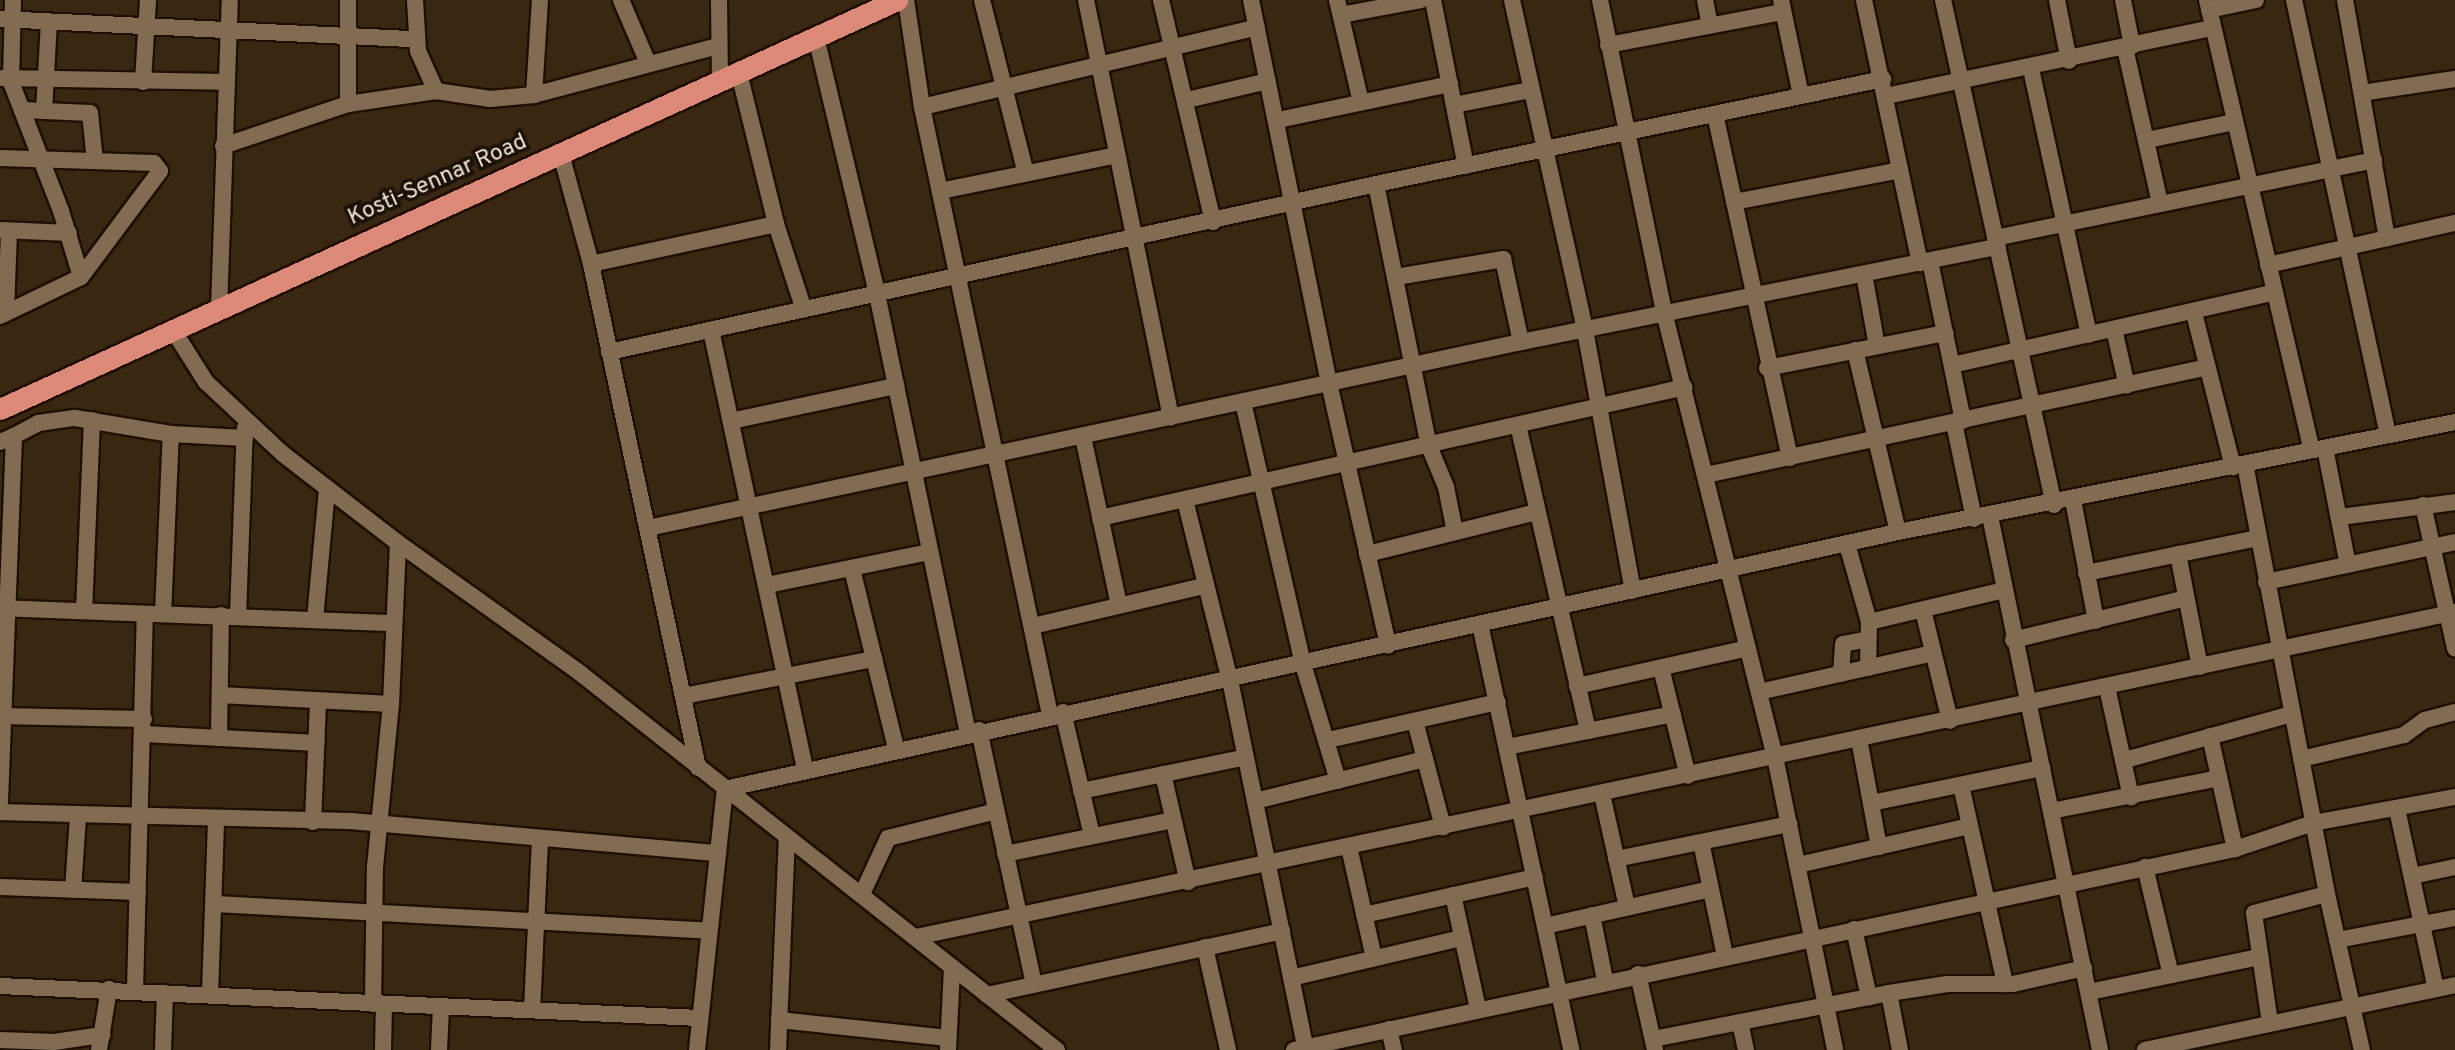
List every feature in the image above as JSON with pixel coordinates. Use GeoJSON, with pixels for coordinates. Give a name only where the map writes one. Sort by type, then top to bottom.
{"type":"FeatureCollection","features":[{"type":"Feature","properties":{"kind":"highway","name":"Kosti-Sennar Road"},"geometry":{"type":"LineString","coordinates":[[0,409],[897,0]]}},
{"type":"Feature","properties":{"kind":"street"},"geometry":{"type":"LineString","coordinates":[[13,0],[6,19],[5,78],[22,110],[69,233],[81,277]]}},
{"type":"Feature","properties":{"kind":"street"},"geometry":{"type":"LineString","coordinates":[[143,82],[148,0]]}},
{"type":"Feature","properties":{"kind":"street"},"geometry":{"type":"LineString","coordinates":[[219,309],[224,82],[230,0]]}},
{"type":"Feature","properties":{"kind":"street"},"geometry":{"type":"LineString","coordinates":[[348,0],[348,104]]}},
{"type":"Feature","properties":{"kind":"street"},"geometry":{"type":"LineString","coordinates":[[415,0],[416,39],[436,91]]}},
{"type":"Feature","properties":{"kind":"street"},"geometry":{"type":"LineString","coordinates":[[534,95],[540,0]]}},
{"type":"Feature","properties":{"kind":"street"},"geometry":{"type":"LineString","coordinates":[[621,0],[648,63]]}},
{"type":"Feature","properties":{"kind":"street"},"geometry":{"type":"LineString","coordinates":[[719,0],[718,46],[804,310]]}},
{"type":"Feature","properties":{"kind":"street"},"geometry":{"type":"LineString","coordinates":[[906,0],[922,107],[1033,626],[1092,836]]}},
{"type":"Feature","properties":{"kind":"street"},"geometry":{"type":"LineString","coordinates":[[982,0],[1027,173]]}},
{"type":"Feature","properties":{"kind":"street"},"geometry":{"type":"LineString","coordinates":[[1086,0],[1171,417]]}},
{"type":"Feature","properties":{"kind":"street"},"geometry":{"type":"LineString","coordinates":[[1161,0],[1187,100],[1213,222]]}},
{"type":"Feature","properties":{"kind":"street"},"geometry":{"type":"LineString","coordinates":[[1251,0],[1278,120],[1346,464],[1388,645]]}},
{"type":"Feature","properties":{"kind":"street"},"geometry":{"type":"LineString","coordinates":[[1361,102],[1339,7],[1421,0]]}},
{"type":"Feature","properties":{"kind":"street"},"geometry":{"type":"LineString","coordinates":[[1433,0],[1466,166]]}},
{"type":"Feature","properties":{"kind":"street"},"geometry":{"type":"LineString","coordinates":[[1512,0],[1542,149],[1585,330],[1633,592]]}},
{"type":"Feature","properties":{"kind":"street"},"geometry":{"type":"LineString","coordinates":[[1600,0],[1665,316],[1685,387],[1775,757],[1835,1050]]}},
{"type":"Feature","properties":{"kind":"street"},"geometry":{"type":"LineString","coordinates":[[1705,0],[1710,26]]}},
{"type":"Feature","properties":{"kind":"street"},"geometry":{"type":"LineString","coordinates":[[1864,0],[1900,170],[1946,333],[1958,422],[1982,518],[2004,590],[2100,1050]]}},
{"type":"Feature","properties":{"kind":"street"},"geometry":{"type":"LineString","coordinates":[[1942,0],[1958,84],[2054,505]]}},
{"type":"Feature","properties":{"kind":"street"},"geometry":{"type":"LineString","coordinates":[[2057,0],[2069,61]]}},
{"type":"Feature","properties":{"kind":"street"},"geometry":{"type":"LineString","coordinates":[[2123,0],[2129,47],[2160,203]]}},
{"type":"Feature","properties":{"kind":"street"},"geometry":{"type":"LineString","coordinates":[[2256,0],[2208,5],[2268,265],[2340,517],[2348,565]]}},
{"type":"Feature","properties":{"kind":"street"},"geometry":{"type":"LineString","coordinates":[[2294,0],[2331,168],[2345,247],[2388,434]]}},
{"type":"Feature","properties":{"kind":"street"},"geometry":{"type":"LineString","coordinates":[[2345,0],[2387,238]]}},
{"type":"Feature","properties":{"kind":"street"},"geometry":{"type":"LineString","coordinates":[[1608,45],[1710,26],[1782,6],[1801,96]]}},
{"type":"Feature","properties":{"kind":"street"},"geometry":{"type":"LineString","coordinates":[[6,19],[416,39]]}},
{"type":"Feature","properties":{"kind":"street"},"geometry":{"type":"LineString","coordinates":[[44,111],[49,22]]}},
{"type":"Feature","properties":{"kind":"street"},"geometry":{"type":"LineString","coordinates":[[922,107],[1257,27]]}},
{"type":"Feature","properties":{"kind":"street"},"geometry":{"type":"LineString","coordinates":[[1886,96],[2031,69],[2212,28]]}},
{"type":"Feature","properties":{"kind":"street"},"geometry":{"type":"LineString","coordinates":[[816,37],[877,294],[929,552],[973,731],[996,810],[1034,985]]}},
{"type":"Feature","properties":{"kind":"street"},"geometry":{"type":"LineString","coordinates":[[223,146],[348,104],[436,91],[490,99],[534,95],[718,46]]}},
{"type":"Feature","properties":{"kind":"street"},"geometry":{"type":"LineString","coordinates":[[2031,69],[2067,222],[2089,335]]}},
{"type":"Feature","properties":{"kind":"street"},"geometry":{"type":"LineString","coordinates":[[5,78],[224,82]]}},
{"type":"Feature","properties":{"kind":"street"},"geometry":{"type":"LineString","coordinates":[[609,352],[1293,205],[1376,184],[1882,79]]}},
{"type":"Feature","properties":{"kind":"street"},"geometry":{"type":"LineString","coordinates":[[2362,93],[2455,79]]}},
{"type":"Feature","properties":{"kind":"street"},"geometry":{"type":"LineString","coordinates":[[1187,100],[1268,81]]}},
{"type":"Feature","properties":{"kind":"street"},"geometry":{"type":"LineString","coordinates":[[1278,120],[1450,84]]}},
{"type":"Feature","properties":{"kind":"street"},"geometry":{"type":"LineString","coordinates":[[1454,105],[1530,90]]}},
{"type":"Feature","properties":{"kind":"street"},"geometry":{"type":"LineString","coordinates":[[22,110],[91,114],[94,161]]}},
{"type":"Feature","properties":{"kind":"street"},"geometry":{"type":"LineString","coordinates":[[1715,114],[1767,368],[1790,458]]}},
{"type":"Feature","properties":{"kind":"street"},"geometry":{"type":"LineString","coordinates":[[2147,140],[2234,122]]}},
{"type":"Feature","properties":{"kind":"street"},"geometry":{"type":"LineString","coordinates":[[561,154],[591,264],[698,768]]}},
{"type":"Feature","properties":{"kind":"street"},"geometry":{"type":"LineString","coordinates":[[940,191],[1117,155]]}},
{"type":"Feature","properties":{"kind":"street"},"geometry":{"type":"LineString","coordinates":[[0,158],[154,163],[159,174],[81,277],[3,313],[5,231],[69,233]]}},
{"type":"Feature","properties":{"kind":"street"},"geometry":{"type":"LineString","coordinates":[[648,528],[914,475],[1521,342],[1665,316],[1925,262],[2067,222],[2374,160]]}},
{"type":"Feature","properties":{"kind":"street"},"geometry":{"type":"LineString","coordinates":[[1734,202],[1900,170]]}},
{"type":"Feature","properties":{"kind":"street"},"geometry":{"type":"LineString","coordinates":[[1376,184],[1429,446],[1446,487],[1455,532]]}},
{"type":"Feature","properties":{"kind":"street"},"geometry":{"type":"LineString","coordinates":[[2268,265],[2455,223]]}},
{"type":"Feature","properties":{"kind":"street"},"geometry":{"type":"LineString","coordinates":[[591,264],[776,225]]}},
{"type":"Feature","properties":{"kind":"street"},"geometry":{"type":"LineString","coordinates":[[1395,277],[1503,259],[1521,342]]}},
{"type":"Feature","properties":{"kind":"street"},"geometry":{"type":"LineString","coordinates":[[1864,274],[1877,346]]}},
{"type":"Feature","properties":{"kind":"street"},"geometry":{"type":"LineString","coordinates":[[1952,365],[2194,313],[2275,292]]}},
{"type":"Feature","properties":{"kind":"street"},"geometry":{"type":"LineString","coordinates":[[2194,313],[2258,538],[2327,894],[2362,1050]]}},
{"type":"Feature","properties":{"kind":"street"},"geometry":{"type":"LineString","coordinates":[[173,330],[206,382],[245,430],[580,673],[1057,1050]]}},
{"type":"Feature","properties":{"kind":"street"},"geometry":{"type":"LineString","coordinates":[[711,330],[805,768]]}},
{"type":"Feature","properties":{"kind":"street"},"geometry":{"type":"LineString","coordinates":[[2114,330],[2127,386]]}},
{"type":"Feature","properties":{"kind":"street"},"geometry":{"type":"LineString","coordinates":[[1767,368],[1946,333]]}},
{"type":"Feature","properties":{"kind":"street"},"geometry":{"type":"LineString","coordinates":[[1855,350],[1898,532]]}},
{"type":"Feature","properties":{"kind":"street"},"geometry":{"type":"LineString","coordinates":[[1706,475],[1876,441],[2208,367]]}},
{"type":"Feature","properties":{"kind":"street"},"geometry":{"type":"LineString","coordinates":[[731,421],[896,386]]}},
{"type":"Feature","properties":{"kind":"street"},"geometry":{"type":"LineString","coordinates":[[1100,518],[1685,387]]}},
{"type":"Feature","properties":{"kind":"street"},"geometry":{"type":"LineString","coordinates":[[1243,402],[1303,664],[1338,780]]}},
{"type":"Feature","properties":{"kind":"street"},"geometry":{"type":"LineString","coordinates":[[0,806],[7,439],[49,420],[92,420],[171,434],[245,430]]}},
{"type":"Feature","properties":{"kind":"street"},"geometry":{"type":"LineString","coordinates":[[84,611],[92,420]]}},
{"type":"Feature","properties":{"kind":"street"},"geometry":{"type":"LineString","coordinates":[[724,789],[973,731],[1230,680],[1898,532],[2054,505],[2455,422]]}},
{"type":"Feature","properties":{"kind":"street"},"geometry":{"type":"LineString","coordinates":[[1518,425],[1588,731]]}},
{"type":"Feature","properties":{"kind":"street"},"geometry":{"type":"LineString","coordinates":[[238,615],[245,430]]}},
{"type":"Feature","properties":{"kind":"street"},"geometry":{"type":"LineString","coordinates":[[163,614],[171,434]]}},
{"type":"Feature","properties":{"kind":"street"},"geometry":{"type":"LineString","coordinates":[[1083,437],[1119,605]]}},
{"type":"Feature","properties":{"kind":"street"},"geometry":{"type":"LineString","coordinates":[[315,619],[327,489]]}},
{"type":"Feature","properties":{"kind":"street"},"geometry":{"type":"LineString","coordinates":[[1185,500],[1204,586],[1230,680],[1282,931],[1302,1049],[1605,980],[2235,849],[2313,823],[2455,797]]}},
{"type":"Feature","properties":{"kind":"street"},"geometry":{"type":"LineString","coordinates":[[2074,500],[2096,621]]}},
{"type":"Feature","properties":{"kind":"street"},"geometry":{"type":"LineString","coordinates":[[2340,517],[2455,502]]}},
{"type":"Feature","properties":{"kind":"street"},"geometry":{"type":"LineString","coordinates":[[2423,505],[2452,613],[2455,648]]}},
{"type":"Feature","properties":{"kind":"street"},"geometry":{"type":"LineString","coordinates":[[1367,554],[1537,512]]}},
{"type":"Feature","properties":{"kind":"street"},"geometry":{"type":"LineString","coordinates":[[2086,573],[2258,538]]}},
{"type":"Feature","properties":{"kind":"street"},"geometry":{"type":"LineString","coordinates":[[2266,582],[2455,542]]}},
{"type":"Feature","properties":{"kind":"street"},"geometry":{"type":"LineString","coordinates":[[383,1050],[378,1004],[375,867],[383,824],[398,543]]}},
{"type":"Feature","properties":{"kind":"street"},"geometry":{"type":"LineString","coordinates":[[1847,544],[1869,622],[1868,668]]}},
{"type":"Feature","properties":{"kind":"street"},"geometry":{"type":"LineString","coordinates":[[767,585],[929,552]]}},
{"type":"Feature","properties":{"kind":"street"},"geometry":{"type":"LineString","coordinates":[[2178,554],[2200,667]]}},
{"type":"Feature","properties":{"kind":"street"},"geometry":{"type":"LineString","coordinates":[[852,569],[896,748]]}},
{"type":"Feature","properties":{"kind":"street"},"geometry":{"type":"LineString","coordinates":[[1033,626],[1204,586]]}},
{"type":"Feature","properties":{"kind":"street"},"geometry":{"type":"LineString","coordinates":[[1869,622],[2004,590]]}},
{"type":"Feature","properties":{"kind":"street"},"geometry":{"type":"LineString","coordinates":[[2013,640],[2186,598]]}},
{"type":"Feature","properties":{"kind":"street"},"geometry":{"type":"LineString","coordinates":[[4,608],[393,623]]}},
{"type":"Feature","properties":{"kind":"street"},"geometry":{"type":"LineString","coordinates":[[1923,610],[1950,720]]}},
{"type":"Feature","properties":{"kind":"street"},"geometry":{"type":"LineString","coordinates":[[916,937],[1019,918],[2452,613]]}},
{"type":"Feature","properties":{"kind":"street"},"geometry":{"type":"LineString","coordinates":[[135,990],[145,614]]}},
{"type":"Feature","properties":{"kind":"street"},"geometry":{"type":"LineString","coordinates":[[219,738],[221,615]]}},
{"type":"Feature","properties":{"kind":"street"},"geometry":{"type":"LineString","coordinates":[[1480,624],[1571,1050]]}},
{"type":"Feature","properties":{"kind":"street"},"geometry":{"type":"LineString","coordinates":[[1841,674],[1843,644],[1868,639]]}},
{"type":"Feature","properties":{"kind":"street"},"geometry":{"type":"LineString","coordinates":[[1577,685],[1748,648]]}},
{"type":"Feature","properties":{"kind":"street"},"geometry":{"type":"LineString","coordinates":[[1759,692],[1933,653]]}},
{"type":"Feature","properties":{"kind":"street"},"geometry":{"type":"LineString","coordinates":[[684,696],[874,659]]}},
{"type":"Feature","properties":{"kind":"street"},"geometry":{"type":"LineString","coordinates":[[1661,668],[1688,776]]}},
{"type":"Feature","properties":{"kind":"street"},"geometry":{"type":"LineString","coordinates":[[2107,687],[2126,760],[2131,797]]}},
{"type":"Feature","properties":{"kind":"street"},"geometry":{"type":"LineString","coordinates":[[220,695],[391,704]]}},
{"type":"Feature","properties":{"kind":"street"},"geometry":{"type":"LineString","coordinates":[[313,822],[318,701]]}},
{"type":"Feature","properties":{"kind":"street"},"geometry":{"type":"LineString","coordinates":[[1328,740],[1498,702]]}},
{"type":"Feature","properties":{"kind":"street"},"geometry":{"type":"LineString","coordinates":[[2301,759],[2404,735],[2424,720],[2455,712]]}},
{"type":"Feature","properties":{"kind":"street"},"geometry":{"type":"LineString","coordinates":[[1507,747],[1673,714]]}},
{"type":"Feature","properties":{"kind":"street"},"geometry":{"type":"LineString","coordinates":[[2126,760],[2167,752],[2210,736],[2292,715]]}},
{"type":"Feature","properties":{"kind":"street"},"geometry":{"type":"LineString","coordinates":[[1,716],[144,727],[219,738],[317,743]]}},
{"type":"Feature","properties":{"kind":"street"},"geometry":{"type":"LineString","coordinates":[[1415,721],[1443,827]]}},
{"type":"Feature","properties":{"kind":"street"},"geometry":{"type":"LineString","coordinates":[[2210,736],[2235,849]]}},
{"type":"Feature","properties":{"kind":"street"},"geometry":{"type":"LineString","coordinates":[[1859,739],[1880,847]]}},
{"type":"Feature","properties":{"kind":"street"},"geometry":{"type":"LineString","coordinates":[[1081,791],[1246,757]]}},
{"type":"Feature","properties":{"kind":"street"},"geometry":{"type":"LineString","coordinates":[[1255,801],[1424,759]]}},
{"type":"Feature","properties":{"kind":"street"},"geometry":{"type":"LineString","coordinates":[[1871,803],[2042,768]]}},
{"type":"Feature","properties":{"kind":"street"},"geometry":{"type":"LineString","coordinates":[[1163,774],[1188,882]]}},
{"type":"Feature","properties":{"kind":"street"},"geometry":{"type":"LineString","coordinates":[[2051,811],[2219,778]]}},
{"type":"Feature","properties":{"kind":"street"},"geometry":{"type":"LineString","coordinates":[[1961,785],[2005,984]]}},
{"type":"Feature","properties":{"kind":"street"},"geometry":{"type":"LineString","coordinates":[[697,1050],[706,932],[724,789]]}},
{"type":"Feature","properties":{"kind":"street"},"geometry":{"type":"LineString","coordinates":[[1602,794],[1627,907]]}},
{"type":"Feature","properties":{"kind":"street"},"geometry":{"type":"LineString","coordinates":[[2397,809],[2435,989]]}},
{"type":"Feature","properties":{"kind":"street"},"geometry":{"type":"LineString","coordinates":[[862,894],[888,838],[996,810]]}},
{"type":"Feature","properties":{"kind":"street"},"geometry":{"type":"LineString","coordinates":[[0,812],[383,824],[716,853]]}},
{"type":"Feature","properties":{"kind":"street"},"geometry":{"type":"LineString","coordinates":[[73,890],[78,816]]}},
{"type":"Feature","properties":{"kind":"street"},"geometry":{"type":"LineString","coordinates":[[210,994],[216,820]]}},
{"type":"Feature","properties":{"kind":"street"},"geometry":{"type":"LineString","coordinates":[[1005,854],[1173,820]]}},
{"type":"Feature","properties":{"kind":"street"},"geometry":{"type":"LineString","coordinates":[[1616,859],[1789,824]]}},
{"type":"Feature","properties":{"kind":"street"},"geometry":{"type":"LineString","coordinates":[[1798,865],[1970,826]]}},
{"type":"Feature","properties":{"kind":"street"},"geometry":{"type":"LineString","coordinates":[[778,1050],[787,836]]}},
{"type":"Feature","properties":{"kind":"street"},"geometry":{"type":"LineString","coordinates":[[532,1010],[540,838]]}},
{"type":"Feature","properties":{"kind":"street"},"geometry":{"type":"LineString","coordinates":[[1701,842],[1725,956]]}},
{"type":"Feature","properties":{"kind":"street"},"geometry":{"type":"LineString","coordinates":[[1349,847],[1374,958]]}},
{"type":"Feature","properties":{"kind":"street"},"geometry":{"type":"LineString","coordinates":[[2145,867],[2171,975]]}},
{"type":"Feature","properties":{"kind":"street"},"geometry":{"type":"LineString","coordinates":[[2412,876],[2455,867]]}},
{"type":"Feature","properties":{"kind":"street"},"geometry":{"type":"LineString","coordinates":[[1364,915],[1535,877]]}},
{"type":"Feature","properties":{"kind":"street"},"geometry":{"type":"LineString","coordinates":[[0,887],[138,892]]}},
{"type":"Feature","properties":{"kind":"street"},"geometry":{"type":"LineString","coordinates":[[1545,926],[1710,889]]}},
{"type":"Feature","properties":{"kind":"street"},"geometry":{"type":"LineString","coordinates":[[2270,1023],[2260,957],[2257,910],[2327,894]]}},
{"type":"Feature","properties":{"kind":"street"},"geometry":{"type":"LineString","coordinates":[[1453,895],[1478,1009]]}},
{"type":"Feature","properties":{"kind":"street"},"geometry":{"type":"LineString","coordinates":[[214,904],[377,911],[706,932]]}},
{"type":"Feature","properties":{"kind":"street"},"geometry":{"type":"LineString","coordinates":[[1592,915],[1605,980]]}},
{"type":"Feature","properties":{"kind":"street"},"geometry":{"type":"LineString","coordinates":[[2337,940],[2455,918]]}},
{"type":"Feature","properties":{"kind":"street"},"geometry":{"type":"LineString","coordinates":[[1854,929],[1869,997]]}},
{"type":"Feature","properties":{"kind":"street"},"geometry":{"type":"LineString","coordinates":[[987,995],[1282,931]]}},
{"type":"Feature","properties":{"kind":"street"},"geometry":{"type":"LineString","coordinates":[[1291,978],[1462,938]]}},
{"type":"Feature","properties":{"kind":"street"},"geometry":{"type":"LineString","coordinates":[[1205,947],[1228,1050]]}},
{"type":"Feature","properties":{"kind":"street"},"geometry":{"type":"LineString","coordinates":[[2089,992],[2260,957]]}},
{"type":"Feature","properties":{"kind":"street"},"geometry":{"type":"LineString","coordinates":[[779,1020],[948,1044],[952,967]]}},
{"type":"Feature","properties":{"kind":"street"},"geometry":{"type":"LineString","coordinates":[[1638,974],[1654,1045],[1740,1022],[1889,993],[1947,984],[2005,984],[2084,968]]}},
{"type":"Feature","properties":{"kind":"street"},"geometry":{"type":"LineString","coordinates":[[2145,1050],[2183,1046],[2352,1004],[2455,985]]}},
{"type":"Feature","properties":{"kind":"street"},"geometry":{"type":"LineString","coordinates":[[0,986],[135,990],[699,1018]]}},
{"type":"Feature","properties":{"kind":"street"},"geometry":{"type":"LineString","coordinates":[[0,1040],[54,1046],[100,1043],[109,989]]}},
{"type":"Feature","properties":{"kind":"street"},"geometry":{"type":"LineString","coordinates":[[163,1050],[165,993]]}},
{"type":"Feature","properties":{"kind":"street"},"geometry":{"type":"LineString","coordinates":[[1889,993],[1900,1050]]}},
{"type":"Feature","properties":{"kind":"street"},"geometry":{"type":"LineString","coordinates":[[439,1050],[441,1007]]}},
{"type":"Feature","properties":{"kind":"street"},"geometry":{"type":"LineString","coordinates":[[1740,1022],[1746,1050]]}},
{"type":"Feature","properties":{"kind":"street"},"geometry":{"type":"LineString","coordinates":[[1390,1029],[1394,1050]]}}]}
